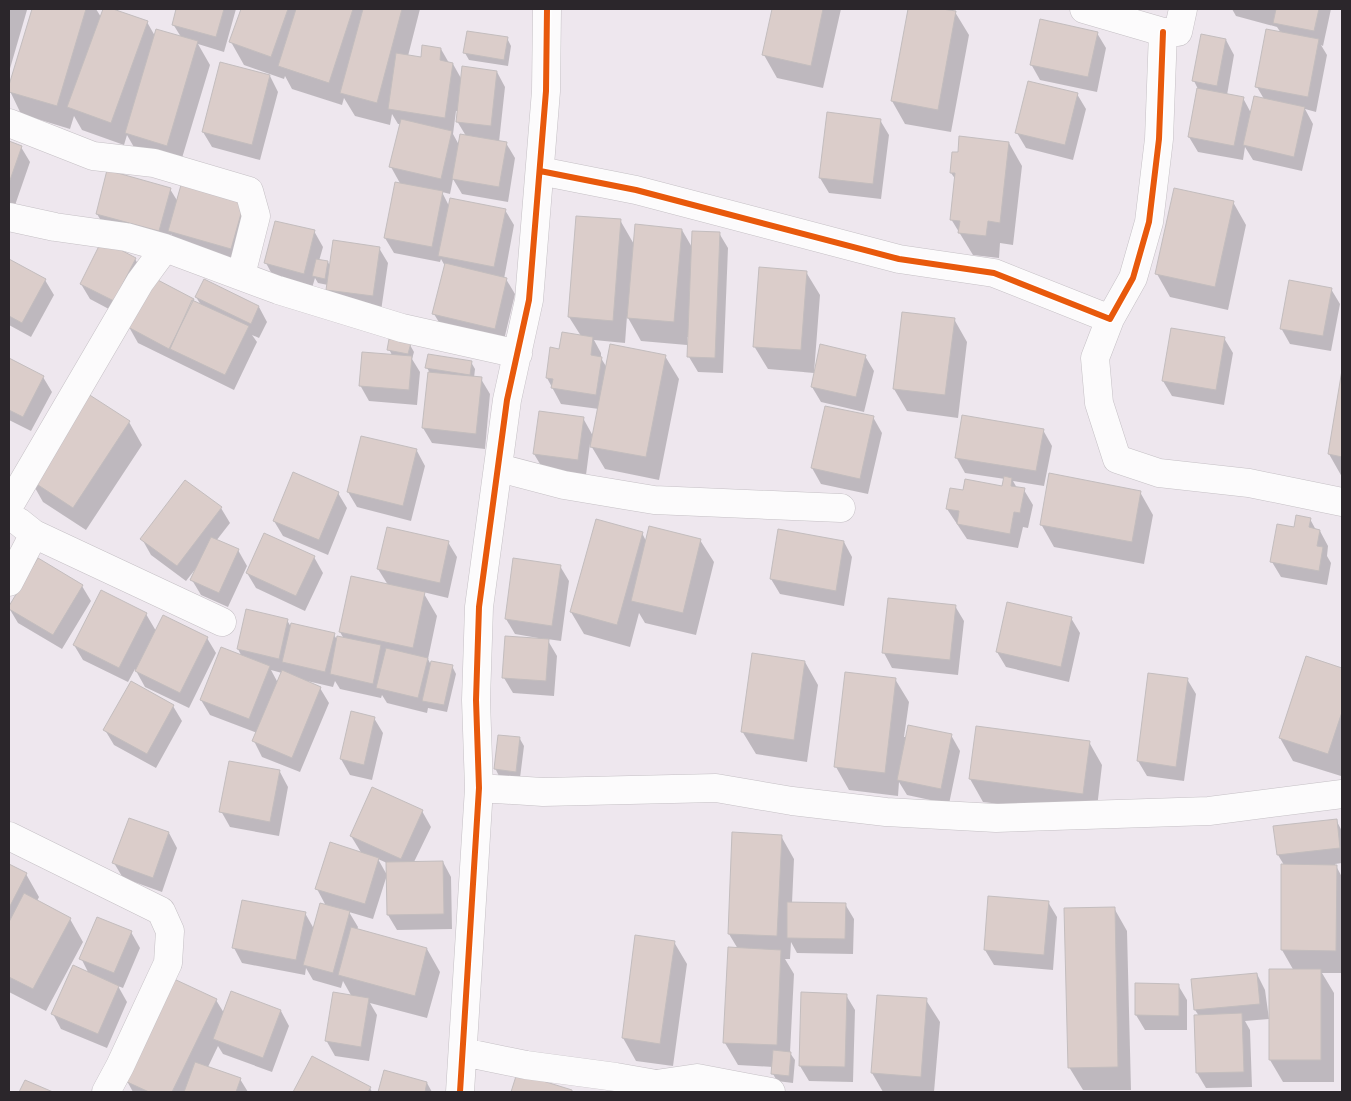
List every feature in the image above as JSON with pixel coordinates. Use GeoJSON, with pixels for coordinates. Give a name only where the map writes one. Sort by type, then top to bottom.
{"type":"FeatureCollection","features":[{"type":"Feature","properties":{"kind":"street"},"geometry":{"type":"LineString","coordinates":[[460,1092],[479,788],[476,700],[479,608],[507,400],[529,300],[546,92],[547,9]]}},
{"type":"Feature","properties":{"kind":"street"},"geometry":{"type":"LineString","coordinates":[[1084,9],[1163,32],[1178,32],[1184,9]]}},
{"type":"Feature","properties":{"kind":"street"},"geometry":{"type":"LineString","coordinates":[[1163,32],[1159,139],[1149,222],[1133,278],[1110,318],[1095,358],[1099,403],[1117,459],[1159,473],[1249,483],[1342,502]]}},
{"type":"Feature","properties":{"kind":"street"},"geometry":{"type":"LineString","coordinates":[[9,124],[93,156],[154,163],[249,191],[256,216],[241,275]]}},
{"type":"Feature","properties":{"kind":"street"},"geometry":{"type":"LineString","coordinates":[[540,171],[636,190],[899,259],[994,273],[1110,318]]}},
{"type":"Feature","properties":{"kind":"street"},"geometry":{"type":"LineString","coordinates":[[9,217],[55,226],[126,236],[241,275],[278,290],[402,328],[518,354]]}},
{"type":"Feature","properties":{"kind":"street"},"geometry":{"type":"LineString","coordinates":[[9,506],[140,282],[165,248]]}},
{"type":"Feature","properties":{"kind":"street"},"geometry":{"type":"LineString","coordinates":[[499,468],[564,485],[654,500],[841,508]]}},
{"type":"Feature","properties":{"kind":"street"},"geometry":{"type":"LineString","coordinates":[[9,513],[34,534],[222,622]]}},
{"type":"Feature","properties":{"kind":"street"},"geometry":{"type":"LineString","coordinates":[[9,582],[34,534]]}},
{"type":"Feature","properties":{"kind":"street"},"geometry":{"type":"LineString","coordinates":[[479,788],[543,792],[716,788],[792,801],[886,812],[996,818],[1209,811],[1342,794]]}},
{"type":"Feature","properties":{"kind":"street"},"geometry":{"type":"LineString","coordinates":[[9,836],[161,910],[170,930],[168,963],[106,1092]]}},
{"type":"Feature","properties":{"kind":"street"},"geometry":{"type":"LineString","coordinates":[[463,1052],[526,1064],[616,1077],[655,1088],[697,1078],[770,1092]]}},
{"type":"Feature","properties":{"kind":"building"},"geometry":{"type":"Polygon","coordinates":[[[32,9],[86,9],[57,106],[9,92],[9,85],[32,9]]]}},
{"type":"Feature","properties":{"kind":"building"},"geometry":{"type":"Polygon","coordinates":[[[103,9],[113,9],[148,21],[111,123],[67,107],[103,9]]]}},
{"type":"Feature","properties":{"kind":"building"},"geometry":{"type":"Polygon","coordinates":[[[176,9],[224,9],[216,37],[172,25],[176,9]]]}},
{"type":"Feature","properties":{"kind":"building"},"geometry":{"type":"Polygon","coordinates":[[[241,9],[288,9],[271,57],[229,42],[241,9]]]}},
{"type":"Feature","properties":{"kind":"building"},"geometry":{"type":"Polygon","coordinates":[[[296,9],[353,9],[329,83],[278,66],[296,9]]]}},
{"type":"Feature","properties":{"kind":"building"},"geometry":{"type":"Polygon","coordinates":[[[363,9],[402,9],[377,103],[340,93],[363,9]]]}},
{"type":"Feature","properties":{"kind":"building"},"geometry":{"type":"Polygon","coordinates":[[[772,9],[823,9],[811,66],[762,55],[772,9]]]}},
{"type":"Feature","properties":{"kind":"building"},"geometry":{"type":"Polygon","coordinates":[[[908,9],[956,11],[938,110],[891,101],[908,9]]]}},
{"type":"Feature","properties":{"kind":"building"},"geometry":{"type":"Polygon","coordinates":[[[1276,9],[1319,9],[1314,31],[1273,23],[1276,9]]]}},
{"type":"Feature","properties":{"kind":"building"},"geometry":{"type":"Polygon","coordinates":[[[1040,19],[1098,32],[1088,77],[1030,65],[1040,19]]]}},
{"type":"Feature","properties":{"kind":"building"},"geometry":{"type":"Polygon","coordinates":[[[156,29],[198,41],[167,146],[125,133],[156,29]]]}},
{"type":"Feature","properties":{"kind":"building"},"geometry":{"type":"Polygon","coordinates":[[[1266,29],[1319,39],[1308,97],[1255,87],[1266,29]]]}},
{"type":"Feature","properties":{"kind":"building"},"geometry":{"type":"Polygon","coordinates":[[[467,31],[508,37],[504,60],[463,53],[467,31]]]}},
{"type":"Feature","properties":{"kind":"building"},"geometry":{"type":"Polygon","coordinates":[[[1201,34],[1226,39],[1217,86],[1192,81],[1201,34]]]}},
{"type":"Feature","properties":{"kind":"building"},"geometry":{"type":"Polygon","coordinates":[[[422,45],[441,48],[440,60],[453,63],[445,118],[388,109],[396,53],[421,57],[422,45]]]}},
{"type":"Feature","properties":{"kind":"building"},"geometry":{"type":"Polygon","coordinates":[[[220,62],[270,75],[252,145],[202,132],[220,62]]]}},
{"type":"Feature","properties":{"kind":"building"},"geometry":{"type":"Polygon","coordinates":[[[462,66],[497,71],[491,126],[456,122],[462,66]]]}},
{"type":"Feature","properties":{"kind":"building"},"geometry":{"type":"Polygon","coordinates":[[[1028,81],[1078,93],[1065,145],[1015,133],[1028,81]]]}},
{"type":"Feature","properties":{"kind":"building"},"geometry":{"type":"Polygon","coordinates":[[[1197,88],[1244,97],[1234,146],[1188,137],[1197,88]]]}},
{"type":"Feature","properties":{"kind":"building"},"geometry":{"type":"Polygon","coordinates":[[[1254,96],[1305,107],[1294,157],[1243,145],[1254,96]]]}},
{"type":"Feature","properties":{"kind":"building"},"geometry":{"type":"Polygon","coordinates":[[[827,112],[881,119],[873,184],[819,178],[827,112]]]}},
{"type":"Feature","properties":{"kind":"building"},"geometry":{"type":"Polygon","coordinates":[[[401,119],[452,131],[441,179],[389,167],[401,119]]]}},
{"type":"Feature","properties":{"kind":"building"},"geometry":{"type":"Polygon","coordinates":[[[460,134],[507,142],[499,187],[452,179],[460,134]]]}},
{"type":"Feature","properties":{"kind":"building"},"geometry":{"type":"Polygon","coordinates":[[[959,136],[1009,142],[1000,223],[988,221],[986,236],[958,233],[960,221],[950,220],[955,173],[950,173],[952,152],[958,152],[959,136]]]}},
{"type":"Feature","properties":{"kind":"building"},"geometry":{"type":"Polygon","coordinates":[[[9,141],[22,146],[9,183],[9,141]]]}},
{"type":"Feature","properties":{"kind":"building"},"geometry":{"type":"Polygon","coordinates":[[[107,170],[171,188],[159,231],[96,214],[107,170]]]}},
{"type":"Feature","properties":{"kind":"building"},"geometry":{"type":"Polygon","coordinates":[[[395,182],[443,191],[432,247],[384,238],[395,182]]]}},
{"type":"Feature","properties":{"kind":"building"},"geometry":{"type":"Polygon","coordinates":[[[181,185],[244,203],[231,249],[168,231],[181,185]]]}},
{"type":"Feature","properties":{"kind":"building"},"geometry":{"type":"Polygon","coordinates":[[[1174,188],[1234,201],[1215,287],[1155,274],[1174,188]]]}},
{"type":"Feature","properties":{"kind":"building"},"geometry":{"type":"Polygon","coordinates":[[[450,198],[506,209],[494,267],[438,256],[450,198]]]}},
{"type":"Feature","properties":{"kind":"building"},"geometry":{"type":"Polygon","coordinates":[[[576,216],[621,219],[613,321],[568,317],[576,216]]]}},
{"type":"Feature","properties":{"kind":"building"},"geometry":{"type":"Polygon","coordinates":[[[275,221],[315,230],[304,274],[264,263],[275,221]]]}},
{"type":"Feature","properties":{"kind":"building"},"geometry":{"type":"Polygon","coordinates":[[[635,224],[682,229],[674,322],[627,318],[635,224]]]}},
{"type":"Feature","properties":{"kind":"building"},"geometry":{"type":"Polygon","coordinates":[[[692,231],[720,232],[715,358],[687,357],[692,231]]]}},
{"type":"Feature","properties":{"kind":"building"},"geometry":{"type":"Polygon","coordinates":[[[102,240],[136,258],[114,301],[80,284],[102,240]]]}},
{"type":"Feature","properties":{"kind":"building"},"geometry":{"type":"Polygon","coordinates":[[[333,240],[380,247],[373,296],[326,290],[333,240]]]}},
{"type":"Feature","properties":{"kind":"building"},"geometry":{"type":"Polygon","coordinates":[[[9,259],[46,279],[22,323],[9,316],[9,259]]]}},
{"type":"Feature","properties":{"kind":"building"},"geometry":{"type":"Polygon","coordinates":[[[316,259],[328,261],[325,279],[312,276],[316,259]]]}},
{"type":"Feature","properties":{"kind":"building"},"geometry":{"type":"Polygon","coordinates":[[[445,263],[507,278],[495,329],[432,314],[445,263]]]}},
{"type":"Feature","properties":{"kind":"building"},"geometry":{"type":"Polygon","coordinates":[[[759,267],[807,271],[801,350],[753,347],[759,267]]]}},
{"type":"Feature","properties":{"kind":"building"},"geometry":{"type":"Polygon","coordinates":[[[154,278],[194,299],[169,349],[128,327],[154,278]]]}},
{"type":"Feature","properties":{"kind":"building"},"geometry":{"type":"Polygon","coordinates":[[[204,279],[259,306],[251,324],[195,297],[204,279]]]}},
{"type":"Feature","properties":{"kind":"building"},"geometry":{"type":"Polygon","coordinates":[[[1289,280],[1332,288],[1323,336],[1280,329],[1289,280]]]}},
{"type":"Feature","properties":{"kind":"building"},"geometry":{"type":"Polygon","coordinates":[[[192,300],[249,326],[225,375],[170,349],[192,300]]]}},
{"type":"Feature","properties":{"kind":"building"},"geometry":{"type":"Polygon","coordinates":[[[902,312],[955,318],[945,395],[893,389],[902,312]]]}},
{"type":"Feature","properties":{"kind":"building"},"geometry":{"type":"Polygon","coordinates":[[[1171,328],[1225,337],[1216,390],[1162,381],[1171,328]]]}},
{"type":"Feature","properties":{"kind":"building"},"geometry":{"type":"Polygon","coordinates":[[[562,332],[593,337],[591,355],[602,357],[596,395],[551,388],[553,379],[546,378],[550,347],[559,349],[562,332]]]}},
{"type":"Feature","properties":{"kind":"building"},"geometry":{"type":"Polygon","coordinates":[[[389,339],[411,343],[408,354],[387,350],[389,339]]]}},
{"type":"Feature","properties":{"kind":"building"},"geometry":{"type":"Polygon","coordinates":[[[610,344],[666,355],[646,457],[590,447],[610,344]]]}},
{"type":"Feature","properties":{"kind":"building"},"geometry":{"type":"Polygon","coordinates":[[[820,344],[866,355],[856,397],[811,387],[820,344]]]}},
{"type":"Feature","properties":{"kind":"building"},"geometry":{"type":"Polygon","coordinates":[[[362,352],[412,356],[409,390],[359,386],[362,352]]]}},
{"type":"Feature","properties":{"kind":"building"},"geometry":{"type":"Polygon","coordinates":[[[428,354],[472,361],[470,375],[425,368],[428,354]]]}},
{"type":"Feature","properties":{"kind":"building"},"geometry":{"type":"Polygon","coordinates":[[[9,358],[44,376],[23,417],[9,410],[9,358]]]}},
{"type":"Feature","properties":{"kind":"building"},"geometry":{"type":"Polygon","coordinates":[[[1342,370],[1342,457],[1328,454],[1342,370]]]}},
{"type":"Feature","properties":{"kind":"building"},"geometry":{"type":"Polygon","coordinates":[[[428,372],[482,377],[476,434],[422,428],[428,372]]]}},
{"type":"Feature","properties":{"kind":"building"},"geometry":{"type":"Polygon","coordinates":[[[85,392],[130,421],[73,508],[29,479],[85,392]]]}},
{"type":"Feature","properties":{"kind":"building"},"geometry":{"type":"Polygon","coordinates":[[[825,406],[874,416],[860,479],[811,468],[825,406]]]}},
{"type":"Feature","properties":{"kind":"building"},"geometry":{"type":"Polygon","coordinates":[[[539,411],[584,417],[578,460],[533,454],[539,411]]]}},
{"type":"Feature","properties":{"kind":"building"},"geometry":{"type":"Polygon","coordinates":[[[962,415],[1044,429],[1036,471],[955,458],[962,415]]]}},
{"type":"Feature","properties":{"kind":"building"},"geometry":{"type":"Polygon","coordinates":[[[361,436],[417,449],[403,506],[347,492],[361,436]]]}},
{"type":"Feature","properties":{"kind":"building"},"geometry":{"type":"Polygon","coordinates":[[[293,472],[339,492],[319,540],[273,521],[293,472]]]}},
{"type":"Feature","properties":{"kind":"building"},"geometry":{"type":"Polygon","coordinates":[[[1049,473],[1141,491],[1132,542],[1040,525],[1049,473]]]}},
{"type":"Feature","properties":{"kind":"building"},"geometry":{"type":"Polygon","coordinates":[[[1004,476],[1012,478],[1011,486],[1025,488],[1020,513],[1014,512],[1010,534],[957,524],[959,511],[946,509],[950,488],[963,490],[965,479],[1002,486],[1004,476]]]}},
{"type":"Feature","properties":{"kind":"building"},"geometry":{"type":"Polygon","coordinates":[[[185,480],[222,507],[177,566],[140,539],[185,480]]]}},
{"type":"Feature","properties":{"kind":"building"},"geometry":{"type":"Polygon","coordinates":[[[1296,515],[1311,518],[1309,527],[1320,530],[1317,546],[1323,547],[1319,571],[1270,562],[1277,524],[1294,527],[1296,515]]]}},
{"type":"Feature","properties":{"kind":"building"},"geometry":{"type":"Polygon","coordinates":[[[596,519],[643,532],[617,625],[570,612],[596,519]]]}},
{"type":"Feature","properties":{"kind":"building"},"geometry":{"type":"Polygon","coordinates":[[[649,526],[701,539],[683,613],[631,601],[649,526]]]}},
{"type":"Feature","properties":{"kind":"building"},"geometry":{"type":"Polygon","coordinates":[[[387,527],[449,541],[440,583],[377,569],[387,527]]]}},
{"type":"Feature","properties":{"kind":"building"},"geometry":{"type":"Polygon","coordinates":[[[778,529],[844,541],[836,591],[770,579],[778,529]]]}},
{"type":"Feature","properties":{"kind":"building"},"geometry":{"type":"Polygon","coordinates":[[[264,533],[315,556],[296,596],[246,573],[264,533]]]}},
{"type":"Feature","properties":{"kind":"building"},"geometry":{"type":"Polygon","coordinates":[[[211,537],[239,549],[219,593],[190,580],[211,537]]]}},
{"type":"Feature","properties":{"kind":"building"},"geometry":{"type":"Polygon","coordinates":[[[38,558],[83,585],[53,635],[9,609],[38,558]]]}},
{"type":"Feature","properties":{"kind":"building"},"geometry":{"type":"Polygon","coordinates":[[[513,558],[561,565],[552,626],[505,619],[513,558]]]}},
{"type":"Feature","properties":{"kind":"building"},"geometry":{"type":"Polygon","coordinates":[[[351,576],[425,592],[413,648],[339,632],[351,576]]]}},
{"type":"Feature","properties":{"kind":"building"},"geometry":{"type":"Polygon","coordinates":[[[101,590],[147,613],[119,668],[73,645],[101,590]]]}},
{"type":"Feature","properties":{"kind":"building"},"geometry":{"type":"Polygon","coordinates":[[[888,598],[956,605],[950,660],[882,653],[888,598]]]}},
{"type":"Feature","properties":{"kind":"building"},"geometry":{"type":"Polygon","coordinates":[[[1007,602],[1072,617],[1061,667],[996,652],[1007,602]]]}},
{"type":"Feature","properties":{"kind":"building"},"geometry":{"type":"Polygon","coordinates":[[[246,609],[288,619],[279,659],[237,649],[246,609]]]}},
{"type":"Feature","properties":{"kind":"building"},"geometry":{"type":"Polygon","coordinates":[[[163,615],[208,637],[180,693],[135,671],[163,615]]]}},
{"type":"Feature","properties":{"kind":"building"},"geometry":{"type":"Polygon","coordinates":[[[291,623],[335,633],[325,672],[282,662],[291,623]]]}},
{"type":"Feature","properties":{"kind":"building"},"geometry":{"type":"Polygon","coordinates":[[[337,636],[381,645],[373,684],[330,674],[337,636]]]}},
{"type":"Feature","properties":{"kind":"building"},"geometry":{"type":"Polygon","coordinates":[[[505,636],[549,639],[546,681],[502,678],[505,636]]]}},
{"type":"Feature","properties":{"kind":"building"},"geometry":{"type":"Polygon","coordinates":[[[221,647],[270,666],[249,719],[200,700],[221,647]]]}},
{"type":"Feature","properties":{"kind":"building"},"geometry":{"type":"Polygon","coordinates":[[[386,648],[428,658],[418,698],[376,688],[386,648]]]}},
{"type":"Feature","properties":{"kind":"building"},"geometry":{"type":"Polygon","coordinates":[[[752,653],[805,661],[794,740],[741,732],[752,653]]]}},
{"type":"Feature","properties":{"kind":"building"},"geometry":{"type":"Polygon","coordinates":[[[1306,656],[1342,668],[1342,712],[1328,754],[1279,738],[1306,656]]]}},
{"type":"Feature","properties":{"kind":"building"},"geometry":{"type":"Polygon","coordinates":[[[431,661],[453,665],[444,705],[422,701],[431,661]]]}},
{"type":"Feature","properties":{"kind":"building"},"geometry":{"type":"Polygon","coordinates":[[[282,670],[321,687],[292,758],[252,741],[282,670]]]}},
{"type":"Feature","properties":{"kind":"building"},"geometry":{"type":"Polygon","coordinates":[[[845,672],[896,678],[885,773],[834,767],[845,672]]]}},
{"type":"Feature","properties":{"kind":"building"},"geometry":{"type":"Polygon","coordinates":[[[1148,673],[1188,678],[1176,767],[1137,761],[1148,673]]]}},
{"type":"Feature","properties":{"kind":"building"},"geometry":{"type":"Polygon","coordinates":[[[131,681],[174,705],[147,754],[103,730],[131,681]]]}},
{"type":"Feature","properties":{"kind":"building"},"geometry":{"type":"Polygon","coordinates":[[[351,711],[375,717],[364,765],[340,759],[351,711]]]}},
{"type":"Feature","properties":{"kind":"building"},"geometry":{"type":"Polygon","coordinates":[[[908,725],[952,734],[941,789],[897,780],[908,725]]]}},
{"type":"Feature","properties":{"kind":"building"},"geometry":{"type":"Polygon","coordinates":[[[976,726],[1090,741],[1083,794],[969,779],[976,726]]]}},
{"type":"Feature","properties":{"kind":"building"},"geometry":{"type":"Polygon","coordinates":[[[498,735],[520,737],[516,772],[494,769],[498,735]]]}},
{"type":"Feature","properties":{"kind":"building"},"geometry":{"type":"Polygon","coordinates":[[[229,761],[280,770],[270,822],[219,812],[229,761]]]}},
{"type":"Feature","properties":{"kind":"building"},"geometry":{"type":"Polygon","coordinates":[[[372,787],[423,810],[401,859],[350,836],[372,787]]]}},
{"type":"Feature","properties":{"kind":"building"},"geometry":{"type":"Polygon","coordinates":[[[129,818],[169,832],[153,878],[112,863],[129,818]]]}},
{"type":"Feature","properties":{"kind":"building"},"geometry":{"type":"Polygon","coordinates":[[[1337,819],[1340,848],[1277,855],[1273,826],[1337,819]]]}},
{"type":"Feature","properties":{"kind":"building"},"geometry":{"type":"Polygon","coordinates":[[[732,832],[782,835],[777,936],[728,934],[732,832]]]}},
{"type":"Feature","properties":{"kind":"building"},"geometry":{"type":"Polygon","coordinates":[[[330,842],[379,858],[365,904],[315,889],[330,842]]]}},
{"type":"Feature","properties":{"kind":"building"},"geometry":{"type":"Polygon","coordinates":[[[443,861],[444,914],[387,915],[386,862],[443,861]]]}},
{"type":"Feature","properties":{"kind":"building"},"geometry":{"type":"Polygon","coordinates":[[[9,864],[27,873],[9,908],[9,864]]]}},
{"type":"Feature","properties":{"kind":"building"},"geometry":{"type":"Polygon","coordinates":[[[1281,864],[1337,865],[1336,951],[1281,950],[1281,864]]]}},
{"type":"Feature","properties":{"kind":"building"},"geometry":{"type":"Polygon","coordinates":[[[24,893],[71,918],[33,989],[9,977],[9,922],[24,893]]]}},
{"type":"Feature","properties":{"kind":"building"},"geometry":{"type":"Polygon","coordinates":[[[988,896],[1049,901],[1044,955],[984,950],[988,896]]]}},
{"type":"Feature","properties":{"kind":"building"},"geometry":{"type":"Polygon","coordinates":[[[242,900],[306,912],[296,960],[232,948],[242,900]]]}},
{"type":"Feature","properties":{"kind":"building"},"geometry":{"type":"Polygon","coordinates":[[[787,902],[846,903],[845,939],[787,938],[787,902]]]}},
{"type":"Feature","properties":{"kind":"building"},"geometry":{"type":"Polygon","coordinates":[[[320,903],[350,911],[333,973],[303,965],[320,903]]]}},
{"type":"Feature","properties":{"kind":"building"},"geometry":{"type":"Polygon","coordinates":[[[1115,907],[1118,1067],[1068,1068],[1064,908],[1115,907]]]}},
{"type":"Feature","properties":{"kind":"building"},"geometry":{"type":"Polygon","coordinates":[[[97,917],[132,931],[114,973],[79,959],[97,917]]]}},
{"type":"Feature","properties":{"kind":"building"},"geometry":{"type":"Polygon","coordinates":[[[351,927],[427,948],[415,996],[338,975],[351,927]]]}},
{"type":"Feature","properties":{"kind":"building"},"geometry":{"type":"Polygon","coordinates":[[[635,935],[675,941],[660,1044],[622,1038],[635,935]]]}},
{"type":"Feature","properties":{"kind":"building"},"geometry":{"type":"Polygon","coordinates":[[[728,947],[781,950],[777,1045],[723,1043],[728,947]]]}},
{"type":"Feature","properties":{"kind":"building"},"geometry":{"type":"Polygon","coordinates":[[[73,965],[119,986],[98,1034],[51,1014],[73,965]]]}},
{"type":"Feature","properties":{"kind":"building"},"geometry":{"type":"Polygon","coordinates":[[[1269,969],[1321,969],[1321,1060],[1269,1060],[1269,969]]]}},
{"type":"Feature","properties":{"kind":"building"},"geometry":{"type":"Polygon","coordinates":[[[1257,973],[1260,1004],[1194,1010],[1191,979],[1257,973]]]}},
{"type":"Feature","properties":{"kind":"building"},"geometry":{"type":"Polygon","coordinates":[[[174,979],[217,999],[172,1092],[149,1092],[125,1081],[174,979]]]}},
{"type":"Feature","properties":{"kind":"building"},"geometry":{"type":"Polygon","coordinates":[[[1135,983],[1179,984],[1179,1016],[1135,1015],[1135,983]]]}},
{"type":"Feature","properties":{"kind":"building"},"geometry":{"type":"Polygon","coordinates":[[[231,991],[281,1010],[263,1058],[213,1039],[231,991]]]}},
{"type":"Feature","properties":{"kind":"building"},"geometry":{"type":"Polygon","coordinates":[[[333,992],[369,998],[361,1047],[325,1041],[333,992]]]}},
{"type":"Feature","properties":{"kind":"building"},"geometry":{"type":"Polygon","coordinates":[[[801,992],[847,994],[845,1067],[799,1066],[801,992]]]}},
{"type":"Feature","properties":{"kind":"building"},"geometry":{"type":"Polygon","coordinates":[[[877,995],[927,998],[921,1077],[871,1073],[877,995]]]}},
{"type":"Feature","properties":{"kind":"building"},"geometry":{"type":"Polygon","coordinates":[[[1242,1013],[1244,1072],[1196,1073],[1194,1015],[1242,1013]]]}},
{"type":"Feature","properties":{"kind":"building"},"geometry":{"type":"Polygon","coordinates":[[[773,1050],[791,1052],[789,1076],[771,1074],[773,1050]]]}},
{"type":"Feature","properties":{"kind":"building"},"geometry":{"type":"Polygon","coordinates":[[[312,1056],[371,1087],[368,1092],[293,1092],[312,1056]]]}},
{"type":"Feature","properties":{"kind":"building"},"geometry":{"type":"Polygon","coordinates":[[[195,1062],[241,1078],[236,1092],[184,1092],[195,1062]]]}},
{"type":"Feature","properties":{"kind":"building"},"geometry":{"type":"Polygon","coordinates":[[[384,1070],[427,1082],[425,1092],[378,1092],[384,1070]]]}},
{"type":"Feature","properties":{"kind":"building"},"geometry":{"type":"Polygon","coordinates":[[[517,1073],[572,1090],[572,1092],[511,1092],[517,1073]]]}},
{"type":"Feature","properties":{"kind":"building"},"geometry":{"type":"Polygon","coordinates":[[[25,1080],[53,1092],[19,1092],[25,1080]]]}},
{"type":"Feature","properties":{"kind":"cycle path"},"geometry":{"type":"LineString","coordinates":[[460,1092],[479,788],[476,700],[479,607],[507,400],[529,300],[546,91],[547,9]]}},
{"type":"Feature","properties":{"kind":"cycle path"},"geometry":{"type":"LineString","coordinates":[[540,171],[636,190],[899,259],[994,273],[1110,319],[1133,278],[1149,222],[1159,139],[1163,32]]}}]}
